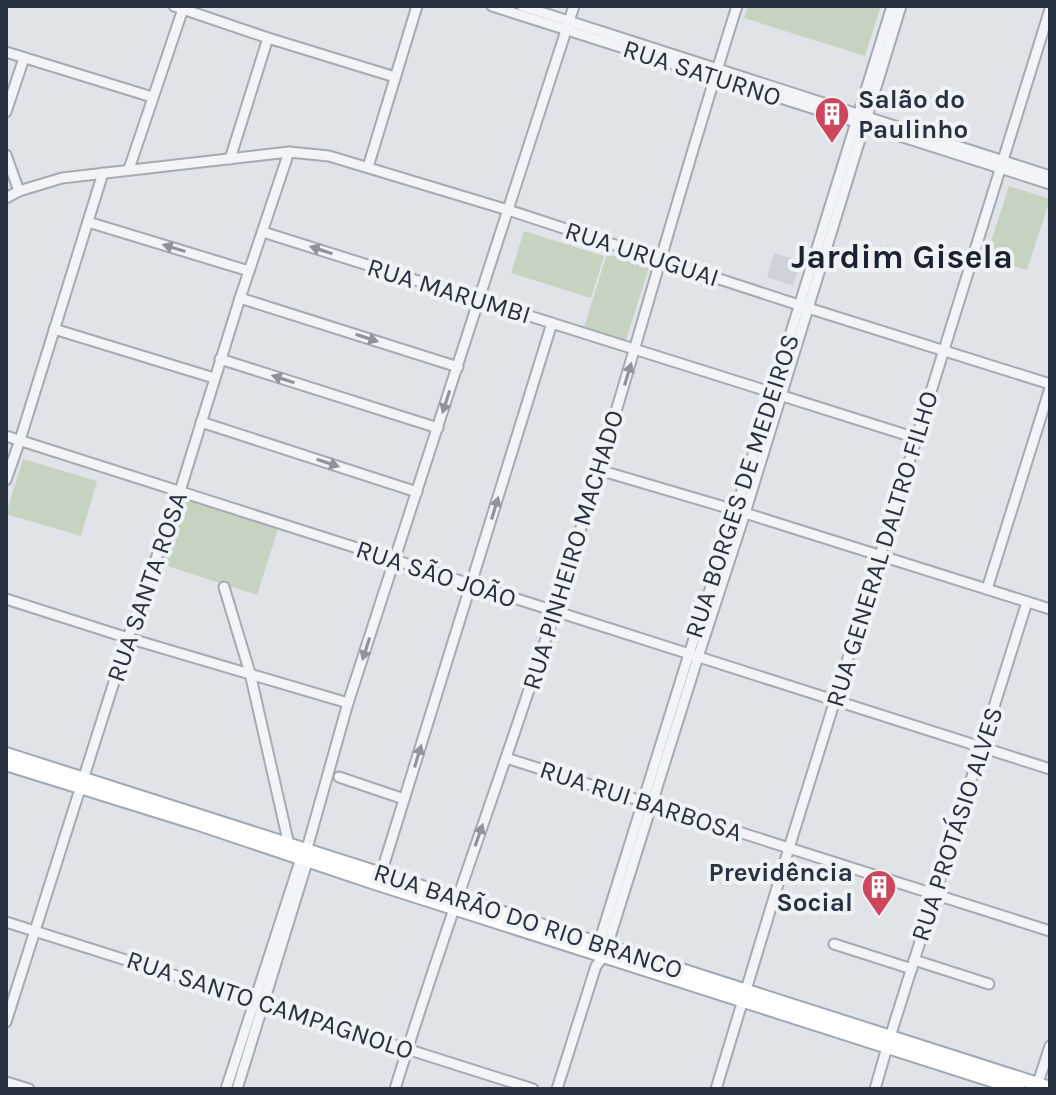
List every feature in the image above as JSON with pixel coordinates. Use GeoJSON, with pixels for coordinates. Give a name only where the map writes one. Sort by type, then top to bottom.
{"type":"FeatureCollection","features":[{"type":"Feature","properties":{"kind":"main road","name":"RUA BARÃO DO RIO BRANCO"},"geometry":{"type":"LineString","coordinates":[[6,754],[82,782],[307,853],[600,953],[1041,1087]]}},
{"type":"Feature","properties":{"kind":"main road","name":"RUA BARÃO DO RIO BRANCO"},"geometry":{"type":"LineString","coordinates":[[6,764],[82,782]]}},
{"type":"Feature","properties":{"kind":"main road","name":"RUA BARÃO DO RIO BRANCO"},"geometry":{"type":"LineString","coordinates":[[253,837],[289,845],[307,853]]}},
{"type":"Feature","properties":{"kind":"main road","name":"RUA BARÃO DO RIO BRANCO"},"geometry":{"type":"LineString","coordinates":[[889,1041],[1019,1089]]}},
{"type":"Feature","properties":{"kind":"street"},"geometry":{"type":"LineString","coordinates":[[368,167],[417,6]]}},
{"type":"Feature","properties":{"kind":"street","name":"RUA SATURNO"},"geometry":{"type":"LineString","coordinates":[[492,6],[568,26],[1002,164],[1050,176]]}},
{"type":"Feature","properties":{"kind":"street","name":"RUA SATURNO"},"geometry":{"type":"LineString","coordinates":[[522,6],[568,26]]}},
{"type":"Feature","properties":{"kind":"street"},"geometry":{"type":"LineString","coordinates":[[226,1089],[238,1070],[260,1002],[307,853],[348,703],[574,6]]}},
{"type":"Feature","properties":{"kind":"street","name":"RUA PINHEIRO MACHADO"},"geometry":{"type":"LineString","coordinates":[[395,1089],[555,612],[737,6]]}},
{"type":"Feature","properties":{"kind":"street","name":"RUA BORGES DE MEDEIROS"},"geometry":{"type":"LineString","coordinates":[[600,953],[741,512],[861,119],[892,6]]}},
{"type":"Feature","properties":{"kind":"street","name":"RUA BORGES DE MEDEIROS"},"geometry":{"type":"LineString","coordinates":[[861,119],[901,6]]}},
{"type":"Feature","properties":{"kind":"street"},"geometry":{"type":"LineString","coordinates":[[129,169],[181,7],[268,38],[395,77]]}},
{"type":"Feature","properties":{"kind":"street","name":"RUA GENERAL DALTRO FILHO"},"geometry":{"type":"LineString","coordinates":[[716,1089],[1050,9]]}},
{"type":"Feature","properties":{"kind":"street"},"geometry":{"type":"LineString","coordinates":[[230,159],[268,38]]}},
{"type":"Feature","properties":{"kind":"street"},"geometry":{"type":"LineString","coordinates":[[6,52],[152,97]]}},
{"type":"Feature","properties":{"kind":"street"},"geometry":{"type":"LineString","coordinates":[[6,112],[24,58]]}},
{"type":"Feature","properties":{"kind":"street","name":"RUA URUGUAI"},"geometry":{"type":"LineString","coordinates":[[6,198],[62,178],[129,169],[289,152],[329,156],[508,210],[1050,386]]}},
{"type":"Feature","properties":{"kind":"street","name":"RUA SANTA ROSA"},"geometry":{"type":"LineString","coordinates":[[6,1022],[128,638],[180,491],[289,152]]}},
{"type":"Feature","properties":{"kind":"street"},"geometry":{"type":"LineString","coordinates":[[6,155],[19,191]]}},
{"type":"Feature","properties":{"kind":"street","name":"RUA SATURNO"},"geometry":{"type":"LineString","coordinates":[[1002,164],[1050,184]]}},
{"type":"Feature","properties":{"kind":"street"},"geometry":{"type":"LineString","coordinates":[[6,480],[103,173]]}},
{"type":"Feature","properties":{"kind":"street"},"geometry":{"type":"LineString","coordinates":[[88,222],[249,271]]}},
{"type":"Feature","properties":{"kind":"street","name":"RUA MARUMBI"},"geometry":{"type":"LineString","coordinates":[[263,232],[916,438]]}},
{"type":"Feature","properties":{"kind":"street"},"geometry":{"type":"LineString","coordinates":[[240,298],[458,367]]}},
{"type":"Feature","properties":{"kind":"street"},"geometry":{"type":"LineString","coordinates":[[379,879],[552,323]]}},
{"type":"Feature","properties":{"kind":"street"},"geometry":{"type":"LineString","coordinates":[[54,329],[214,378]]}},
{"type":"Feature","properties":{"kind":"street"},"geometry":{"type":"LineString","coordinates":[[220,359],[438,428]]}},
{"type":"Feature","properties":{"kind":"street"},"geometry":{"type":"LineString","coordinates":[[987,589],[1050,386]]}},
{"type":"Feature","properties":{"kind":"street"},"geometry":{"type":"LineString","coordinates":[[201,422],[417,492]]}},
{"type":"Feature","properties":{"kind":"street","name":"RUA SÃO JOÃO"},"geometry":{"type":"LineString","coordinates":[[6,436],[1050,769]]}},
{"type":"Feature","properties":{"kind":"street"},"geometry":{"type":"LineString","coordinates":[[599,470],[1050,609]]}},
{"type":"Feature","properties":{"kind":"street"},"geometry":{"type":"LineString","coordinates":[[224,587],[250,673],[289,845]]}},
{"type":"Feature","properties":{"kind":"street"},"geometry":{"type":"LineString","coordinates":[[6,599],[348,703]]}},
{"type":"Feature","properties":{"kind":"street","name":"RUA PROTÁSIO ALVES"},"geometry":{"type":"LineString","coordinates":[[875,1089],[1027,602]]}},
{"type":"Feature","properties":{"kind":"street","name":"RUA RUI BARBOSA"},"geometry":{"type":"LineString","coordinates":[[506,758],[1050,931]]}},
{"type":"Feature","properties":{"kind":"street"},"geometry":{"type":"LineString","coordinates":[[339,777],[404,799]]}},
{"type":"Feature","properties":{"kind":"street","name":"RUA SANTO CAMPAGNOLO"},"geometry":{"type":"LineString","coordinates":[[6,922],[533,1089]]}},
{"type":"Feature","properties":{"kind":"street"},"geometry":{"type":"LineString","coordinates":[[834,944],[989,984]]}},
{"type":"Feature","properties":{"kind":"street"},"geometry":{"type":"LineString","coordinates":[[557,1089],[600,953]]}},
{"type":"Feature","properties":{"kind":"street"},"geometry":{"type":"LineString","coordinates":[[1041,1087],[1050,1046]]}},
{"type":"Feature","properties":{"kind":"street"},"geometry":{"type":"LineString","coordinates":[[237,1089],[238,1070]]}},
{"type":"Feature","properties":{"kind":"street"},"geometry":{"type":"LineString","coordinates":[[6,1082],[29,1089]]}},
{"type":"Feature","properties":{"kind":"shaded area"},"geometry":{"type":"Polygon","coordinates":[[[774,253],[800,261],[793,286],[767,277],[774,253]]]}},
{"type":"Feature","properties":{"kind":"green space"},"geometry":{"type":"Polygon","coordinates":[[[748,6],[881,6],[865,56],[744,18],[748,6]]]}},
{"type":"Feature","properties":{"kind":"green space"},"geometry":{"type":"Polygon","coordinates":[[[1009,186],[1050,199],[1027,270],[986,257],[1009,186]]]}},
{"type":"Feature","properties":{"kind":"green space"},"geometry":{"type":"Polygon","coordinates":[[[524,231],[604,256],[591,298],[511,273],[524,231]]]}},
{"type":"Feature","properties":{"kind":"green space"},"geometry":{"type":"Polygon","coordinates":[[[607,254],[649,267],[626,340],[584,327],[607,254]]]}},
{"type":"Feature","properties":{"kind":"green space"},"geometry":{"type":"Polygon","coordinates":[[[23,459],[97,481],[81,536],[6,514],[23,459]]]}},
{"type":"Feature","properties":{"kind":"green space"},"geometry":{"type":"Polygon","coordinates":[[[179,497],[278,529],[257,595],[158,563],[179,497]]]}},
{"type":"Feature","properties":{"kind":"place","name":"Salão do Paulinho"},"geometry":{"type":"Point","coordinates":[832,145]}},
{"type":"Feature","properties":{"kind":"place","name":"Previdência Social"},"geometry":{"type":"Point","coordinates":[879,918]}},
{"type":"Feature","properties":{"kind":"district","name":"Jardim Gisela"},"geometry":{"type":"Point","coordinates":[902,257]}}]}
